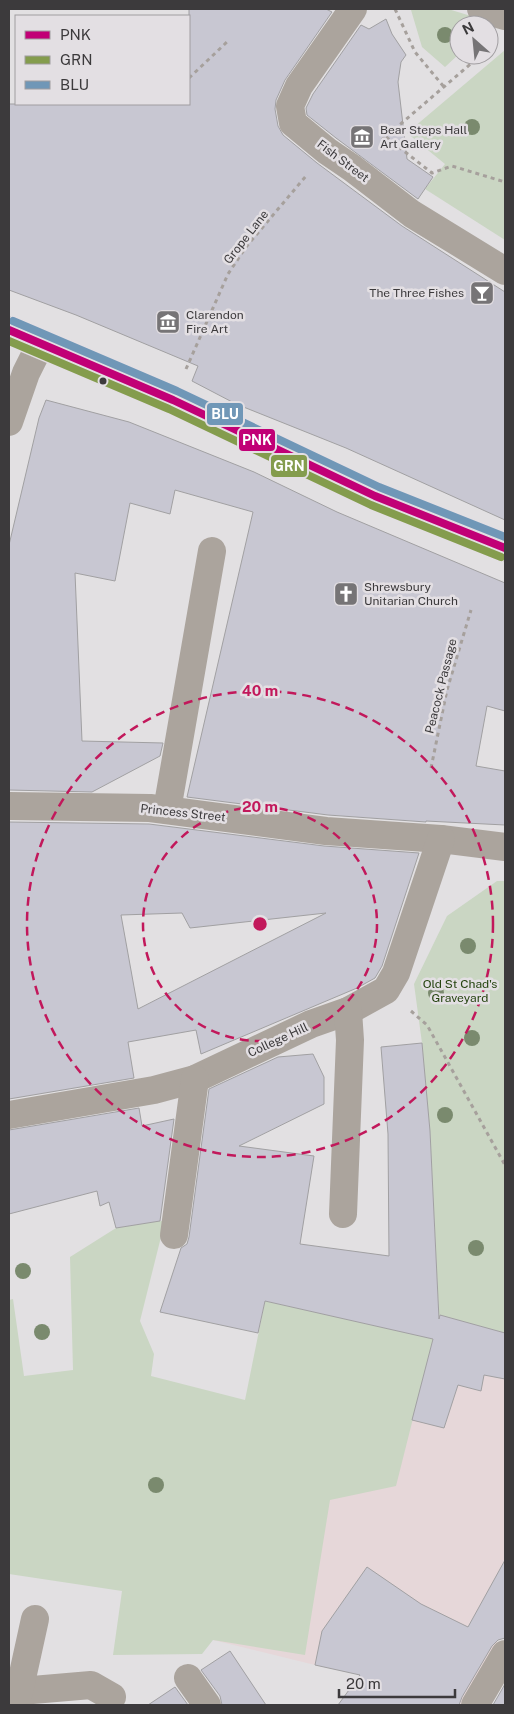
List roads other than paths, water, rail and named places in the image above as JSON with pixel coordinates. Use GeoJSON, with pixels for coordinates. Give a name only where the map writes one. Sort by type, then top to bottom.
{"type":"FeatureCollection","features":[{"type":"Feature","properties":{"kind":"street","name":"Fish Street"},"geometry":{"type":"LineString","coordinates":[[353,9],[299,86],[290,106],[293,123],[327,151],[412,214],[505,271]]}},
{"type":"Feature","properties":{"kind":"street"},"geometry":{"type":"LineString","coordinates":[[481,9],[505,16]]}},
{"type":"Feature","properties":{"kind":"street"},"geometry":{"type":"LineString","coordinates":[[9,330],[173,400],[375,496],[505,548]]}},
{"type":"Feature","properties":{"kind":"street"},"geometry":{"type":"LineString","coordinates":[[9,422],[26,373],[40,343]]}},
{"type":"Feature","properties":{"kind":"street"},"geometry":{"type":"LineString","coordinates":[[167,810],[212,551]]}},
{"type":"Feature","properties":{"kind":"street","name":"Princess Street"},"geometry":{"type":"LineString","coordinates":[[9,806],[150,808],[326,831],[441,839],[505,847]]}},
{"type":"Feature","properties":{"kind":"street","name":"College Hill"},"geometry":{"type":"LineString","coordinates":[[9,1115],[154,1090],[195,1079],[310,1024],[348,1011],[386,990],[396,973],[441,839]]}},
{"type":"Feature","properties":{"kind":"street"},"geometry":{"type":"LineString","coordinates":[[343,1214],[350,1040],[348,1011]]}},
{"type":"Feature","properties":{"kind":"street"},"geometry":{"type":"LineString","coordinates":[[174,1235],[195,1079]]}},
{"type":"Feature","properties":{"kind":"street"},"geometry":{"type":"LineString","coordinates":[[35,1619],[14,1692],[91,1685],[112,1697]]}},
{"type":"Feature","properties":{"kind":"street"},"geometry":{"type":"LineString","coordinates":[[475,1705],[504,1658]]}},
{"type":"Feature","properties":{"kind":"street"},"geometry":{"type":"LineString","coordinates":[[188,1678],[207,1705]]}},
{"type":"Feature","properties":{"kind":"place","name":"Bear Steps Hall Art Gallery"},"geometry":{"type":"Point","coordinates":[362,137]}},
{"type":"Feature","properties":{"kind":"place","name":"The Three Fishes"},"geometry":{"type":"Point","coordinates":[482,293]}},
{"type":"Feature","properties":{"kind":"place","name":"Clarendon Fire Art"},"geometry":{"type":"Point","coordinates":[168,322]}},
{"type":"Feature","properties":{"kind":"place","name":"Shrewsbury Unitarian Church"},"geometry":{"type":"Point","coordinates":[346,594]}},
{"type":"Feature","properties":{"kind":"park label","name":"Old St Chad's Graveyard"},"geometry":{"type":"Point","coordinates":[460,991]}}]}
